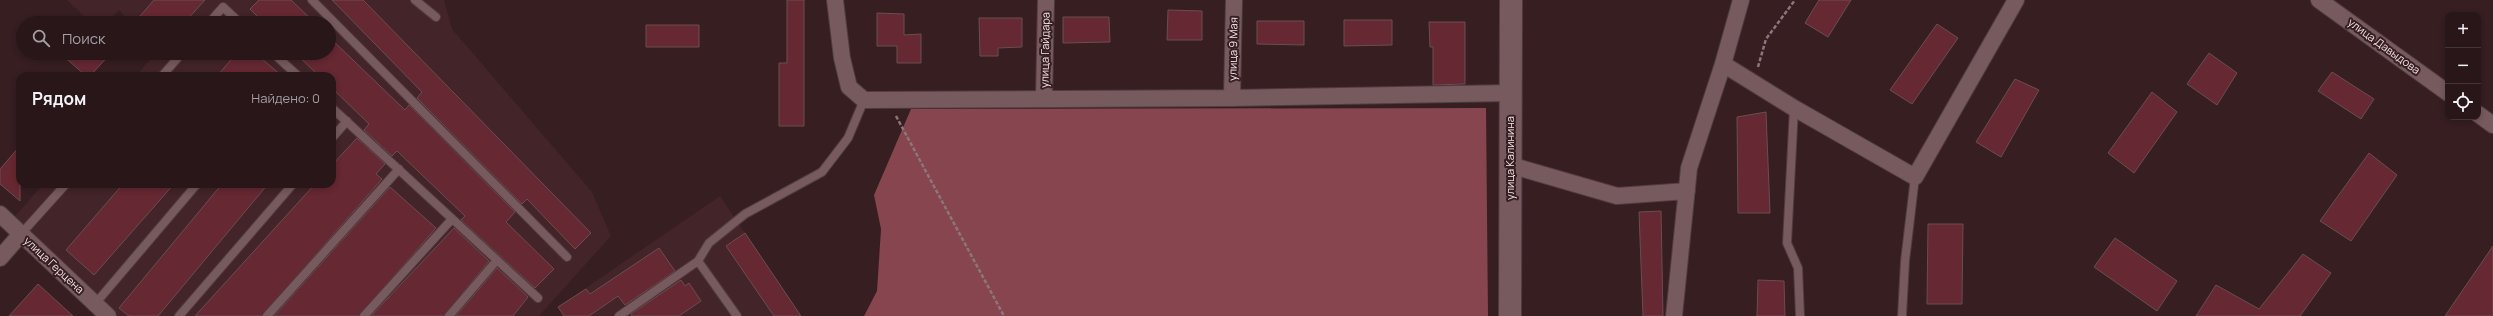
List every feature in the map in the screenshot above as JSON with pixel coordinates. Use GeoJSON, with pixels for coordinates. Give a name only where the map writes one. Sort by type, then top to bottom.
{"type":"FeatureCollection","features":[{"type":"Feature","properties":{"kind":"street"},"geometry":{"type":"LineString","coordinates":[[835,0],[842,58],[849,87],[864,100],[1232,98],[1510,92]]}},
{"type":"Feature","properties":{"kind":"street","name":"улица Гайдара"},"geometry":{"type":"LineString","coordinates":[[1044,99],[1046,0]]}},
{"type":"Feature","properties":{"kind":"street","name":"улица 9 Мая"},"geometry":{"type":"LineString","coordinates":[[1232,98],[1234,0]]}},
{"type":"Feature","properties":{"kind":"street","name":"улица Калинина"},"geometry":{"type":"LineString","coordinates":[[1510,316],[1511,0]]}},
{"type":"Feature","properties":{"kind":"street"},"geometry":{"type":"LineString","coordinates":[[1674,316],[1689,168],[1723,64],[1740,0]]}},
{"type":"Feature","properties":{"kind":"street"},"geometry":{"type":"LineString","coordinates":[[1723,64],[1794,108],[1915,177],[2016,0]]}},
{"type":"Feature","properties":{"kind":"street","name":"улица Давыдова"},"geometry":{"type":"LineString","coordinates":[[2319,0],[2445,91]]}},
{"type":"Feature","properties":{"kind":"street"},"geometry":{"type":"LineString","coordinates":[[2481,116],[2493,125]]}},
{"type":"Feature","properties":{"kind":"street"},"geometry":{"type":"LineString","coordinates":[[1510,165],[1617,196],[1687,191]]}},
{"type":"Feature","properties":{"kind":"street","name":"улица Герцена"},"geometry":{"type":"LineString","coordinates":[[0,214],[108,316]]}},
{"type":"Feature","properties":{"kind":"street"},"geometry":{"type":"LineString","coordinates":[[0,258],[21,234]]}},
{"type":"Feature","properties":{"kind":"lane"},"geometry":{"type":"LineString","coordinates":[[312,0],[328,16]]}},
{"type":"Feature","properties":{"kind":"lane"},"geometry":{"type":"LineString","coordinates":[[415,0],[436,17]]}},
{"type":"Feature","properties":{"kind":"lane"},"geometry":{"type":"LineString","coordinates":[[215,16],[226,4],[235,16]]}},
{"type":"Feature","properties":{"kind":"lane"},"geometry":{"type":"LineString","coordinates":[[336,24],[567,257]]}},
{"type":"Feature","properties":{"kind":"lane"},"geometry":{"type":"LineString","coordinates":[[165,72],[176,60]]}},
{"type":"Feature","properties":{"kind":"lane"},"geometry":{"type":"LineString","coordinates":[[280,60],[291,72]]}},
{"type":"Feature","properties":{"kind":"lane"},"geometry":{"type":"LineString","coordinates":[[619,316],[698,261],[709,243],[745,214],[822,172],[848,138],[864,100]]}},
{"type":"Feature","properties":{"kind":"lane"},"geometry":{"type":"LineString","coordinates":[[1794,108],[1787,243],[1798,268],[1800,316]]}},
{"type":"Feature","properties":{"kind":"lane"},"geometry":{"type":"LineString","coordinates":[[336,111],[538,298]]}},
{"type":"Feature","properties":{"kind":"lane"},"geometry":{"type":"LineString","coordinates":[[336,133],[347,121]]}},
{"type":"Feature","properties":{"kind":"lane"},"geometry":{"type":"LineString","coordinates":[[267,316],[399,169]]}},
{"type":"Feature","properties":{"kind":"lane"},"geometry":{"type":"LineString","coordinates":[[1902,316],[1905,261],[1915,177]]}},
{"type":"Feature","properties":{"kind":"lane"},"geometry":{"type":"LineString","coordinates":[[21,234],[62,188]]}},
{"type":"Feature","properties":{"kind":"lane"},"geometry":{"type":"LineString","coordinates":[[95,304],[194,188]]}},
{"type":"Feature","properties":{"kind":"lane"},"geometry":{"type":"LineString","coordinates":[[179,316],[290,188]]}},
{"type":"Feature","properties":{"kind":"lane"},"geometry":{"type":"LineString","coordinates":[[364,316],[452,219]]}},
{"type":"Feature","properties":{"kind":"lane"},"geometry":{"type":"LineString","coordinates":[[449,316],[497,260]]}},
{"type":"Feature","properties":{"kind":"lane"},"geometry":{"type":"LineString","coordinates":[[698,261],[734,315]]}},
{"type":"Feature","properties":{"kind":"path"},"geometry":{"type":"LineString","coordinates":[[1752,82],[1766,39],[1795,0]]}},
{"type":"Feature","properties":{"kind":"path"},"geometry":{"type":"LineString","coordinates":[[888,100],[1004,316]]}},
{"type":"Feature","properties":{"kind":"shaded area"},"geometry":{"type":"Polygon","coordinates":[[[67,0],[444,0],[452,29],[592,192],[611,236],[539,316],[116,316],[12,220],[40,188],[336,188],[336,72],[139,72],[150,60],[336,60],[336,16],[124,16],[119,10],[113,16],[84,16],[67,0]]]}},
{"type":"Feature","properties":{"kind":"shaded area"},"geometry":{"type":"Polygon","coordinates":[[[1486,108],[1488,316],[864,316],[877,291],[881,229],[874,195],[911,109],[1486,108]]]}},
{"type":"Feature","properties":{"kind":"shaded area"},"geometry":{"type":"Polygon","coordinates":[[[720,196],[801,316],[564,316],[558,307],[720,196]]]}},
{"type":"Feature","properties":{"kind":"building"},"geometry":{"type":"Polygon","coordinates":[[[154,0],[205,0],[190,16],[140,16],[154,0]]]}},
{"type":"Feature","properties":{"kind":"building"},"geometry":{"type":"Polygon","coordinates":[[[259,0],[291,0],[308,16],[257,16],[250,9],[259,0]]]}},
{"type":"Feature","properties":{"kind":"building"},"geometry":{"type":"Polygon","coordinates":[[[332,0],[363,0],[591,233],[575,249],[527,199],[522,204],[417,98],[422,92],[332,0]]]}},
{"type":"Feature","properties":{"kind":"building"},"geometry":{"type":"Polygon","coordinates":[[[787,0],[804,0],[804,126],[779,126],[779,63],[787,63],[787,0]]]}},
{"type":"Feature","properties":{"kind":"building"},"geometry":{"type":"Polygon","coordinates":[[[1819,0],[1851,0],[1828,37],[1805,23],[1819,0]]]}},
{"type":"Feature","properties":{"kind":"building"},"geometry":{"type":"Polygon","coordinates":[[[1168,10],[1202,11],[1202,40],[1167,40],[1168,10]]]}},
{"type":"Feature","properties":{"kind":"building"},"geometry":{"type":"Polygon","coordinates":[[[877,13],[904,14],[904,35],[921,34],[921,63],[897,63],[897,46],[877,46],[877,13]]]}},
{"type":"Feature","properties":{"kind":"building"},"geometry":{"type":"Polygon","coordinates":[[[1063,17],[1109,17],[1110,42],[1063,43],[1063,17]]]}},
{"type":"Feature","properties":{"kind":"building"},"geometry":{"type":"Polygon","coordinates":[[[979,18],[1022,18],[1022,47],[998,48],[998,56],[980,56],[979,18]]]}},
{"type":"Feature","properties":{"kind":"building"},"geometry":{"type":"Polygon","coordinates":[[[1344,20],[1392,20],[1392,45],[1344,46],[1344,20]]]}},
{"type":"Feature","properties":{"kind":"building"},"geometry":{"type":"Polygon","coordinates":[[[1257,21],[1304,21],[1304,45],[1257,44],[1257,21]]]}},
{"type":"Feature","properties":{"kind":"building"},"geometry":{"type":"Polygon","coordinates":[[[1429,22],[1465,22],[1465,84],[1433,85],[1433,47],[1430,47],[1429,22]]]}},
{"type":"Feature","properties":{"kind":"building"},"geometry":{"type":"Polygon","coordinates":[[[1937,24],[1958,38],[1912,104],[1890,90],[1937,24]]]}},
{"type":"Feature","properties":{"kind":"building"},"geometry":{"type":"Polygon","coordinates":[[[646,25],[699,25],[699,47],[646,47],[646,25]]]}},
{"type":"Feature","properties":{"kind":"building"},"geometry":{"type":"Polygon","coordinates":[[[336,44],[405,110],[409,105],[515,212],[506,222],[554,269],[535,288],[461,220],[465,216],[397,151],[392,156],[364,130],[369,124],[336,92],[336,72],[315,72],[302,60],[336,60],[336,44]]]}},
{"type":"Feature","properties":{"kind":"building"},"geometry":{"type":"Polygon","coordinates":[[[2209,53],[2237,73],[2217,105],[2187,84],[2209,53]]]}},
{"type":"Feature","properties":{"kind":"building"},"geometry":{"type":"Polygon","coordinates":[[[68,60],[105,60],[94,72],[81,72],[68,60]]]}},
{"type":"Feature","properties":{"kind":"building"},"geometry":{"type":"Polygon","coordinates":[[[231,60],[263,60],[277,72],[220,72],[231,60]]]}},
{"type":"Feature","properties":{"kind":"building"},"geometry":{"type":"Polygon","coordinates":[[[2332,72],[2374,99],[2361,119],[2318,91],[2332,72]]]}},
{"type":"Feature","properties":{"kind":"building"},"geometry":{"type":"Polygon","coordinates":[[[2015,79],[2039,90],[2001,157],[1976,142],[2015,79]]]}},
{"type":"Feature","properties":{"kind":"building"},"geometry":{"type":"Polygon","coordinates":[[[2152,92],[2177,112],[2134,173],[2108,153],[2152,92]]]}},
{"type":"Feature","properties":{"kind":"building"},"geometry":{"type":"Polygon","coordinates":[[[1766,112],[1770,213],[1738,213],[1737,117],[1766,112]]]}},
{"type":"Feature","properties":{"kind":"building"},"geometry":{"type":"Polygon","coordinates":[[[357,138],[385,164],[376,174],[382,179],[262,316],[195,316],[311,188],[336,188],[336,161],[357,138]]]}},
{"type":"Feature","properties":{"kind":"building"},"geometry":{"type":"Polygon","coordinates":[[[16,151],[16,188],[20,188],[20,201],[0,184],[0,169],[16,151]]]}},
{"type":"Feature","properties":{"kind":"building"},"geometry":{"type":"Polygon","coordinates":[[[2369,153],[2397,175],[2351,241],[2320,221],[2369,153]]]}},
{"type":"Feature","properties":{"kind":"building"},"geometry":{"type":"Polygon","coordinates":[[[390,187],[436,228],[359,316],[274,316],[390,187]]]}},
{"type":"Feature","properties":{"kind":"building"},"geometry":{"type":"Polygon","coordinates":[[[120,188],[170,188],[94,275],[66,250],[120,188]]]}},
{"type":"Feature","properties":{"kind":"building"},"geometry":{"type":"Polygon","coordinates":[[[219,188],[265,188],[158,316],[129,316],[119,308],[219,188]]]}},
{"type":"Feature","properties":{"kind":"building"},"geometry":{"type":"Polygon","coordinates":[[[1661,211],[1663,316],[1643,316],[1639,212],[1661,211]]]}},
{"type":"Feature","properties":{"kind":"building"},"geometry":{"type":"Polygon","coordinates":[[[1928,224],[1963,224],[1962,304],[1927,304],[1928,224]]]}},
{"type":"Feature","properties":{"kind":"building"},"geometry":{"type":"Polygon","coordinates":[[[454,228],[489,261],[444,316],[371,316],[454,228]]]}},
{"type":"Feature","properties":{"kind":"building"},"geometry":{"type":"Polygon","coordinates":[[[745,233],[801,316],[774,316],[726,246],[745,233]]]}},
{"type":"Feature","properties":{"kind":"building"},"geometry":{"type":"Polygon","coordinates":[[[2115,238],[2177,281],[2157,311],[2094,267],[2115,238]]]}},
{"type":"Feature","properties":{"kind":"building"},"geometry":{"type":"Polygon","coordinates":[[[2493,246],[2493,316],[2445,316],[2493,246]]]}},
{"type":"Feature","properties":{"kind":"building"},"geometry":{"type":"Polygon","coordinates":[[[659,248],[675,271],[625,305],[618,296],[589,316],[564,316],[558,307],[586,289],[590,294],[659,248]]]}},
{"type":"Feature","properties":{"kind":"building"},"geometry":{"type":"Polygon","coordinates":[[[2303,254],[2331,273],[2300,316],[2196,316],[2216,285],[2259,309],[2303,254]]]}},
{"type":"Feature","properties":{"kind":"building"},"geometry":{"type":"Polygon","coordinates":[[[497,268],[528,297],[513,316],[456,316],[497,268]]]}},
{"type":"Feature","properties":{"kind":"building"},"geometry":{"type":"Polygon","coordinates":[[[681,280],[685,286],[689,283],[701,301],[679,316],[632,316],[631,314],[681,280]]]}},
{"type":"Feature","properties":{"kind":"building"},"geometry":{"type":"Polygon","coordinates":[[[1758,280],[1784,281],[1785,316],[1757,316],[1758,280]]]}},
{"type":"Feature","properties":{"kind":"building"},"geometry":{"type":"Polygon","coordinates":[[[38,284],[73,316],[9,316],[38,284]]]}}]}
